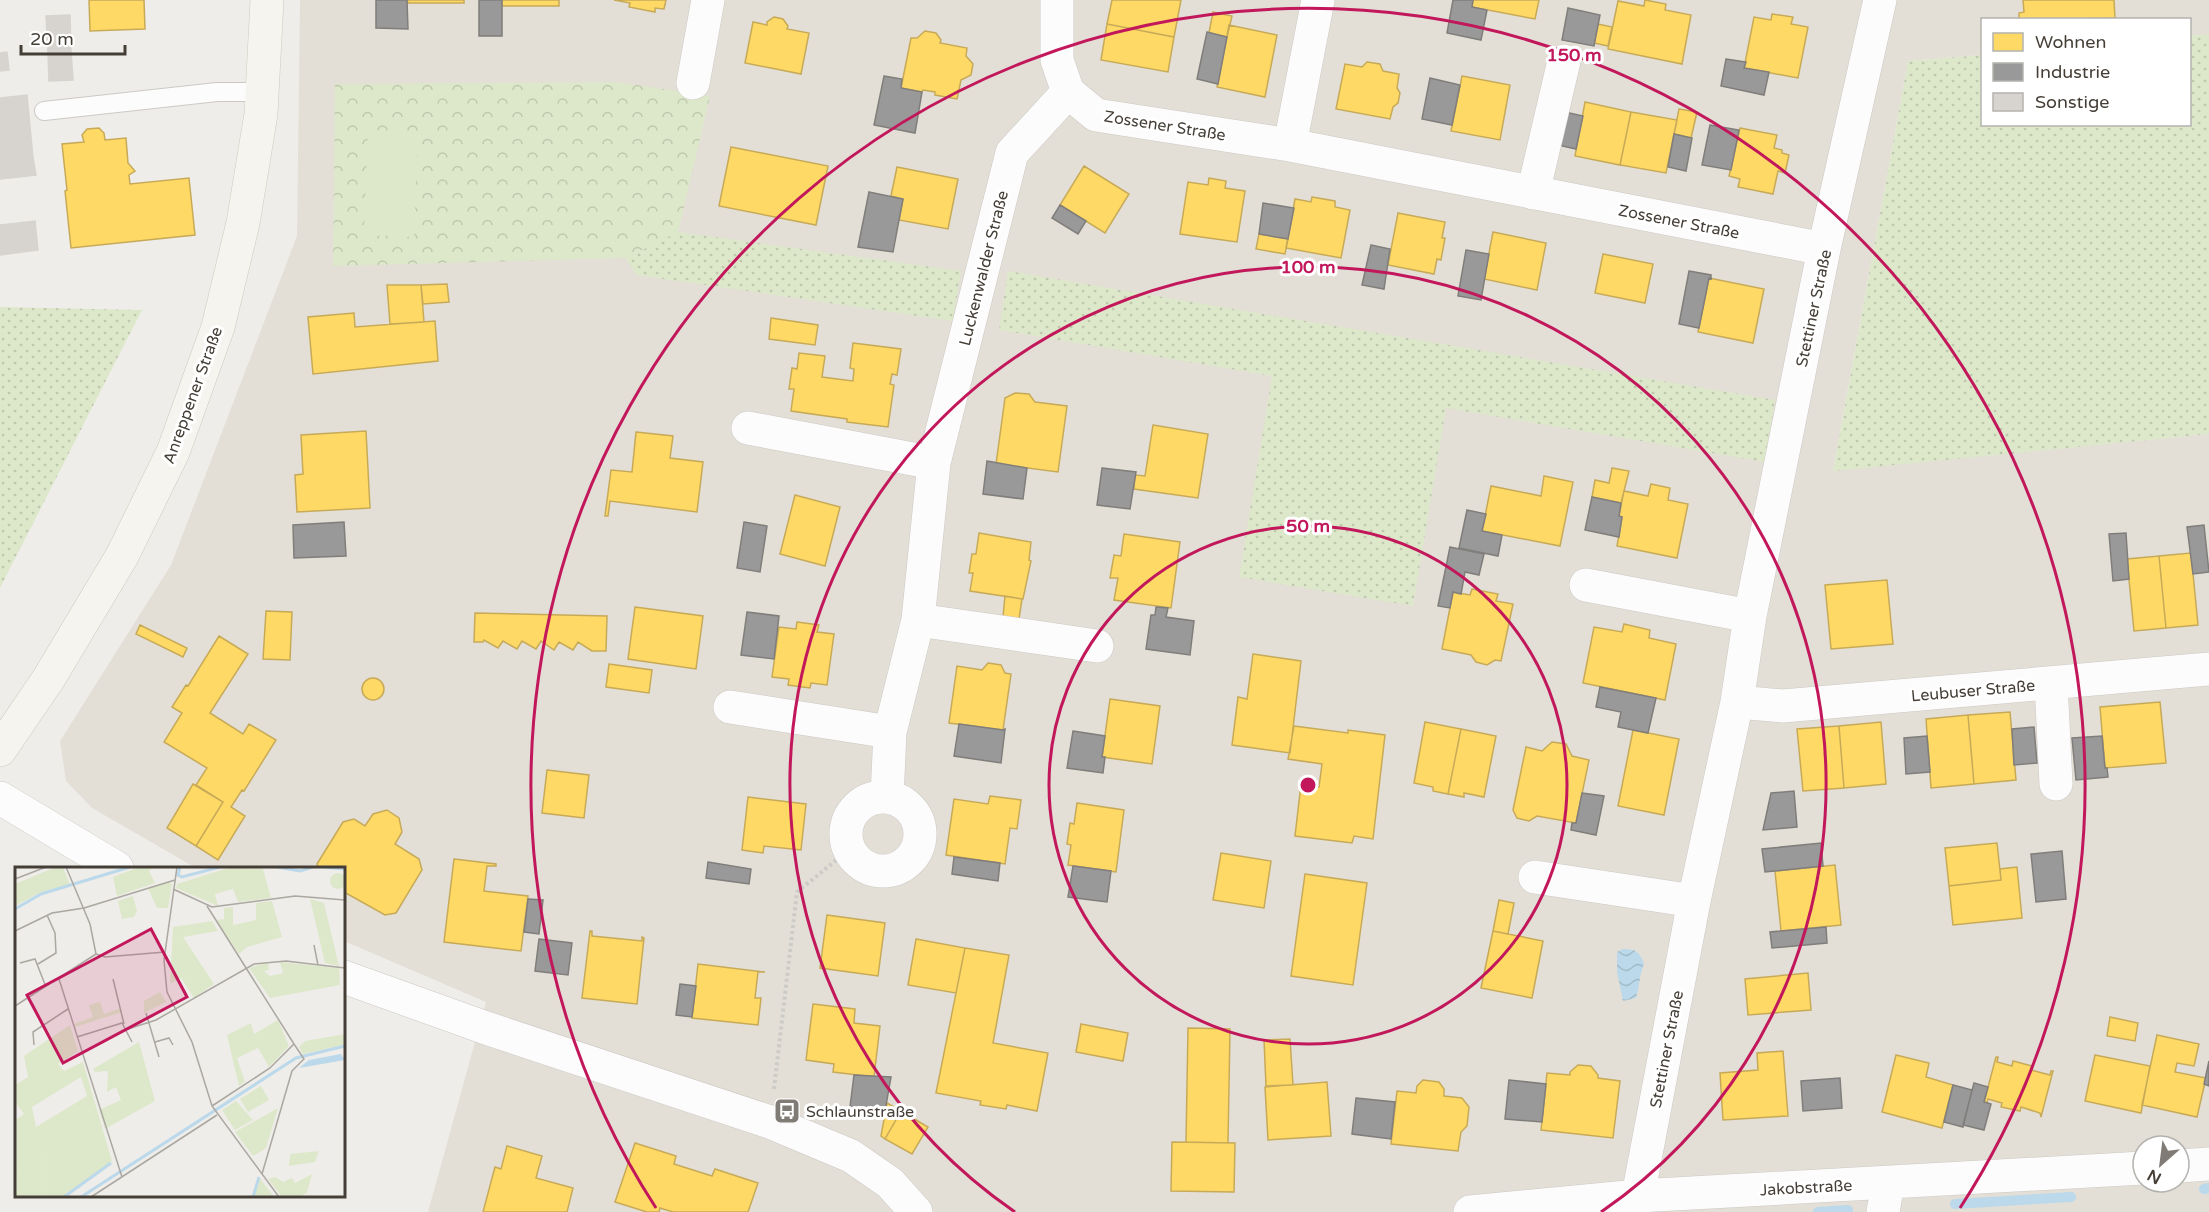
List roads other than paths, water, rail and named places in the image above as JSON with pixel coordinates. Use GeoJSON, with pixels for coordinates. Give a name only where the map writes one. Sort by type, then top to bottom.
{"type":"FeatureCollection","features":[{"type":"Feature","properties":{"kind":"street","name":"Anreppener Straße"},"geometry":{"type":"LineString","coordinates":[[0,750],[49,678],[123,556],[173,452],[218,327],[243,224],[261,114],[267,0]]}},
{"type":"Feature","properties":{"kind":"street"},"geometry":{"type":"LineString","coordinates":[[693,83],[708,0]]}},
{"type":"Feature","properties":{"kind":"street"},"geometry":{"type":"LineString","coordinates":[[1057,0],[1057,60],[1068,92]]}},
{"type":"Feature","properties":{"kind":"street"},"geometry":{"type":"LineString","coordinates":[[1290,145],[1318,0]]}},
{"type":"Feature","properties":{"kind":"street","name":"Stettiner Straße"},"geometry":{"type":"LineString","coordinates":[[1638,1196],[1694,901],[1737,702],[1750,616],[1824,249],[1880,0]]}},
{"type":"Feature","properties":{"kind":"street"},"geometry":{"type":"LineString","coordinates":[[1533,193],[1564,61]]}},
{"type":"Feature","properties":{"kind":"street","name":"Zossener Straße"},"geometry":{"type":"LineString","coordinates":[[1068,92],[1096,115],[1290,145],[1824,249]]}},
{"type":"Feature","properties":{"kind":"street","name":"Luckenwalder Straße"},"geometry":{"type":"LineString","coordinates":[[887,797],[890,732],[918,620],[934,464],[1012,153],[1068,92]]}},
{"type":"Feature","properties":{"kind":"street"},"geometry":{"type":"LineString","coordinates":[[748,428],[934,464]]}},
{"type":"Feature","properties":{"kind":"street"},"geometry":{"type":"LineString","coordinates":[[1586,585],[1750,616]]}},
{"type":"Feature","properties":{"kind":"street"},"geometry":{"type":"LineString","coordinates":[[918,620],[1097,646]]}},
{"type":"Feature","properties":{"kind":"street","name":"Leubuser Straße"},"geometry":{"type":"LineString","coordinates":[[1737,702],[1783,706],[2209,669]]}},
{"type":"Feature","properties":{"kind":"street"},"geometry":{"type":"LineString","coordinates":[[2051,683],[2056,784]]}},
{"type":"Feature","properties":{"kind":"street"},"geometry":{"type":"LineString","coordinates":[[730,707],[890,732]]}},
{"type":"Feature","properties":{"kind":"street"},"geometry":{"type":"LineString","coordinates":[[887,797],[899,800],[910,808],[917,818],[920,831],[919,843],[914,855],[904,864],[892,870],[879,871],[867,867],[857,859],[850,849],[846,836],[853,812],[862,803],[874,798],[887,797]]}},
{"type":"Feature","properties":{"kind":"street"},"geometry":{"type":"LineString","coordinates":[[0,798],[115,867]]}},
{"type":"Feature","properties":{"kind":"street"},"geometry":{"type":"LineString","coordinates":[[1535,877],[1694,901]]}},
{"type":"Feature","properties":{"kind":"street"},"geometry":{"type":"LineString","coordinates":[[345,977],[486,1028],[770,1122],[851,1156],[890,1183],[916,1212]]}},
{"type":"Feature","properties":{"kind":"street"},"geometry":{"type":"LineString","coordinates":[[2191,1165],[2209,1164]]}},
{"type":"Feature","properties":{"kind":"street","name":"Jakobstraße"},"geometry":{"type":"LineString","coordinates":[[1470,1212],[1638,1196],[1885,1197],[2131,1169]]}},
{"type":"Feature","properties":{"kind":"lane"},"geometry":{"type":"LineString","coordinates":[[44,111],[217,92],[263,92]]}},
{"type":"Feature","properties":{"kind":"water"},"geometry":{"type":"Polygon","coordinates":[[[1623,949],[1637,952],[1644,964],[1636,998],[1623,1001],[1617,972],[1617,952],[1623,949]]]}},
{"type":"Feature","properties":{"kind":"waterway"},"geometry":{"type":"LineString","coordinates":[[2204,1189],[2209,1188]]}},
{"type":"Feature","properties":{"kind":"waterway"},"geometry":{"type":"LineString","coordinates":[[1955,1204],[2071,1197]]}},
{"type":"Feature","properties":{"kind":"waterway"},"geometry":{"type":"LineString","coordinates":[[1818,1212],[1848,1210]]}},
{"type":"Feature","properties":{"kind":"place","name":"Schlaunstraße"},"geometry":{"type":"Point","coordinates":[787,1111]}}]}
